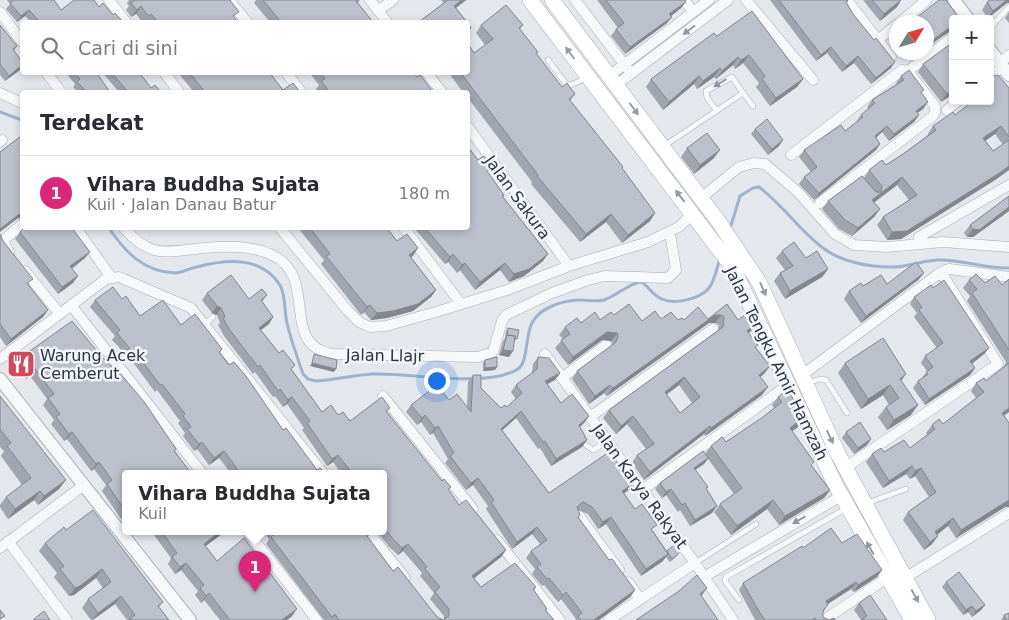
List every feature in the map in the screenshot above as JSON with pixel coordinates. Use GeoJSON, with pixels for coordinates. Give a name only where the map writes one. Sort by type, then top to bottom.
{"type":"FeatureCollection","features":[{"type":"Feature","properties":{"kind":"main road","name":"Jalan Tengku Amir Hamzah"},"geometry":{"type":"LineString","coordinates":[[530,0],[727,260],[743,287],[841,496],[912,620]]}},
{"type":"Feature","properties":{"kind":"main road","name":"Jalan Tengku Amir Hamzah"},"geometry":{"type":"LineString","coordinates":[[552,0],[718,221],[759,282],[847,472],[928,620]]}},
{"type":"Feature","properties":{"kind":"main road"},"geometry":{"type":"LineString","coordinates":[[841,496],[847,472]]}},
{"type":"Feature","properties":{"kind":"street"},"geometry":{"type":"LineString","coordinates":[[109,0],[124,20]]}},
{"type":"Feature","properties":{"kind":"street"},"geometry":{"type":"LineString","coordinates":[[230,0],[245,20]]}},
{"type":"Feature","properties":{"kind":"street"},"geometry":{"type":"LineString","coordinates":[[370,0],[385,20]]}},
{"type":"Feature","properties":{"kind":"street"},"geometry":{"type":"LineString","coordinates":[[378,11],[393,0]]}},
{"type":"Feature","properties":{"kind":"street"},"geometry":{"type":"LineString","coordinates":[[576,0],[632,73]]}},
{"type":"Feature","properties":{"kind":"street"},"geometry":{"type":"LineString","coordinates":[[684,0],[693,12]]}},
{"type":"Feature","properties":{"kind":"street"},"geometry":{"type":"LineString","coordinates":[[612,81],[624,64],[709,0]]}},
{"type":"Feature","properties":{"kind":"street"},"geometry":{"type":"LineString","coordinates":[[612,81],[632,73],[728,0]]}},
{"type":"Feature","properties":{"kind":"street"},"geometry":{"type":"LineString","coordinates":[[746,0],[813,80]]}},
{"type":"Feature","properties":{"kind":"street"},"geometry":{"type":"LineString","coordinates":[[847,0],[889,54]]}},
{"type":"Feature","properties":{"kind":"street"},"geometry":{"type":"LineString","coordinates":[[909,15],[927,0]]}},
{"type":"Feature","properties":{"kind":"street"},"geometry":{"type":"LineString","coordinates":[[954,0],[965,15]]}},
{"type":"Feature","properties":{"kind":"street"},"geometry":{"type":"LineString","coordinates":[[0,12],[20,39]]}},
{"type":"Feature","properties":{"kind":"street"},"geometry":{"type":"LineString","coordinates":[[878,40],[889,31]]}},
{"type":"Feature","properties":{"kind":"street"},"geometry":{"type":"LineString","coordinates":[[908,71],[949,40]]}},
{"type":"Feature","properties":{"kind":"street"},"geometry":{"type":"LineString","coordinates":[[994,54],[1005,65],[994,73]]}},
{"type":"Feature","properties":{"kind":"street"},"geometry":{"type":"LineString","coordinates":[[791,155],[902,70],[908,71],[934,106],[935,112],[932,117],[858,180],[820,203]]}},
{"type":"Feature","properties":{"kind":"street"},"geometry":{"type":"LineString","coordinates":[[48,75],[60,90]]}},
{"type":"Feature","properties":{"kind":"street"},"geometry":{"type":"LineString","coordinates":[[166,75],[178,90]]}},
{"type":"Feature","properties":{"kind":"street"},"geometry":{"type":"LineString","coordinates":[[288,75],[300,90]]}},
{"type":"Feature","properties":{"kind":"street"},"geometry":{"type":"LineString","coordinates":[[428,75],[440,90]]}},
{"type":"Feature","properties":{"kind":"street"},"geometry":{"type":"LineString","coordinates":[[0,93],[20,102]]}},
{"type":"Feature","properties":{"kind":"street"},"geometry":{"type":"LineString","coordinates":[[947,110],[953,105]]}},
{"type":"Feature","properties":{"kind":"street","name":"Jalan Sakura"},"geometry":{"type":"LineString","coordinates":[[470,130],[570,266]]}},
{"type":"Feature","properties":{"kind":"street"},"geometry":{"type":"LineString","coordinates":[[701,198],[739,167],[754,163],[765,164],[798,192],[836,234],[854,245],[887,247],[943,242],[1009,247]]}},
{"type":"Feature","properties":{"kind":"street"},"geometry":{"type":"LineString","coordinates":[[919,237],[1009,185]]}},
{"type":"Feature","properties":{"kind":"street"},"geometry":{"type":"LineString","coordinates":[[282,230],[348,311],[359,322],[370,327],[386,326],[461,304],[570,266],[648,242],[679,228],[693,213]]}},
{"type":"Feature","properties":{"kind":"street"},"geometry":{"type":"LineString","coordinates":[[0,235],[20,220]]}},
{"type":"Feature","properties":{"kind":"street"},"geometry":{"type":"LineString","coordinates":[[20,226],[4,239],[4,244],[59,313]]}},
{"type":"Feature","properties":{"kind":"street"},"geometry":{"type":"LineString","coordinates":[[77,230],[111,277]]}},
{"type":"Feature","properties":{"kind":"street","name":"Jalan Llajr"},"geometry":{"type":"LineString","coordinates":[[126,230],[144,246],[169,253],[204,248],[235,247],[253,248],[274,255],[294,276],[306,338],[312,347],[321,352],[376,356],[478,357],[494,352],[502,321],[506,315],[552,293],[605,276],[668,278],[672,276],[676,270],[670,233]]}},
{"type":"Feature","properties":{"kind":"street"},"geometry":{"type":"LineString","coordinates":[[406,230],[461,304]]}},
{"type":"Feature","properties":{"kind":"street"},"geometry":{"type":"LineString","coordinates":[[803,380],[941,272],[949,269],[1009,277]]}},
{"type":"Feature","properties":{"kind":"street"},"geometry":{"type":"LineString","coordinates":[[847,472],[998,364],[941,272]]}},
{"type":"Feature","properties":{"kind":"street"},"geometry":{"type":"LineString","coordinates":[[0,359],[59,313],[111,277],[119,277],[183,304],[205,324],[321,470]]}},
{"type":"Feature","properties":{"kind":"street"},"geometry":{"type":"LineString","coordinates":[[71,305],[200,470]]}},
{"type":"Feature","properties":{"kind":"street"},"geometry":{"type":"LineString","coordinates":[[590,417],[713,329]]}},
{"type":"Feature","properties":{"kind":"street"},"geometry":{"type":"LineString","coordinates":[[562,378],[606,345]]}},
{"type":"Feature","properties":{"kind":"street","name":"Jalan Karya Rakyat"},"geometry":{"type":"LineString","coordinates":[[545,354],[606,442],[695,563],[733,620]]}},
{"type":"Feature","properties":{"kind":"street"},"geometry":{"type":"LineString","coordinates":[[0,379],[122,533]]}},
{"type":"Feature","properties":{"kind":"street"},"geometry":{"type":"LineString","coordinates":[[642,490],[788,385]]}},
{"type":"Feature","properties":{"kind":"street"},"geometry":{"type":"LineString","coordinates":[[383,396],[481,520]]}},
{"type":"Feature","properties":{"kind":"street"},"geometry":{"type":"LineString","coordinates":[[66,620],[4,544],[84,485]]}},
{"type":"Feature","properties":{"kind":"street"},"geometry":{"type":"LineString","coordinates":[[704,577],[841,496]]}},
{"type":"Feature","properties":{"kind":"street"},"geometry":{"type":"LineString","coordinates":[[905,578],[1009,513]]}},
{"type":"Feature","properties":{"kind":"street"},"geometry":{"type":"LineString","coordinates":[[579,516],[640,599]]}},
{"type":"Feature","properties":{"kind":"street"},"geometry":{"type":"LineString","coordinates":[[123,535],[190,620]]}},
{"type":"Feature","properties":{"kind":"street"},"geometry":{"type":"LineString","coordinates":[[250,535],[317,620]]}},
{"type":"Feature","properties":{"kind":"street"},"geometry":{"type":"LineString","coordinates":[[371,535],[409,583]]}},
{"type":"Feature","properties":{"kind":"street"},"geometry":{"type":"LineString","coordinates":[[493,535],[560,620]]}},
{"type":"Feature","properties":{"kind":"street"},"geometry":{"type":"LineString","coordinates":[[609,620],[695,563]]}},
{"type":"Feature","properties":{"kind":"street"},"geometry":{"type":"LineString","coordinates":[[824,620],[887,578]]}},
{"type":"Feature","properties":{"kind":"lane"},"geometry":{"type":"LineString","coordinates":[[994,24],[1009,7]]}},
{"type":"Feature","properties":{"kind":"lane"},"geometry":{"type":"LineString","coordinates":[[548,60],[569,85],[588,77]]}},
{"type":"Feature","properties":{"kind":"lane"},"geometry":{"type":"LineString","coordinates":[[717,111],[707,98],[706,91],[731,76],[753,106]]}},
{"type":"Feature","properties":{"kind":"lane"},"geometry":{"type":"LineString","coordinates":[[663,148],[744,93]]}},
{"type":"Feature","properties":{"kind":"lane"},"geometry":{"type":"LineString","coordinates":[[205,324],[213,316]]}},
{"type":"Feature","properties":{"kind":"lane"},"geometry":{"type":"LineString","coordinates":[[803,380],[826,380],[846,413]]}},
{"type":"Feature","properties":{"kind":"lane"},"geometry":{"type":"LineString","coordinates":[[586,444],[593,450],[606,442]]}},
{"type":"Feature","properties":{"kind":"lane"},"geometry":{"type":"LineString","coordinates":[[864,504],[906,489]]}},
{"type":"Feature","properties":{"kind":"lane"},"geometry":{"type":"LineString","coordinates":[[740,600],[725,581],[726,577],[841,496]]}},
{"type":"Feature","properties":{"kind":"lane"},"geometry":{"type":"LineString","coordinates":[[695,563],[756,524]]}},
{"type":"Feature","properties":{"kind":"building"},"geometry":{"type":"Polygon","coordinates":[[[14,0],[54,0],[61,10],[74,0],[94,0],[99,7],[103,3],[113,15],[115,13],[121,20],[38,20],[29,10],[21,16],[10,3],[14,0]]]}},
{"type":"Feature","properties":{"kind":"building"},"geometry":{"type":"Polygon","coordinates":[[[135,0],[230,0],[239,12],[233,16],[236,20],[156,20],[151,14],[148,16],[141,6],[137,10],[131,3],[135,0]]]}},
{"type":"Feature","properties":{"kind":"building"},"geometry":{"type":"Polygon","coordinates":[[[263,0],[357,0],[371,20],[279,20],[263,0]]]}},
{"type":"Feature","properties":{"kind":"building"},"geometry":{"type":"Polygon","coordinates":[[[448,0],[462,0],[454,6],[465,20],[421,20],[448,0]]]}},
{"type":"Feature","properties":{"kind":"building"},"geometry":{"type":"Polygon","coordinates":[[[606,0],[685,0],[686,2],[669,14],[672,17],[630,47],[616,29],[624,23],[606,0]]]}},
{"type":"Feature","properties":{"kind":"building"},"geometry":{"type":"Polygon","coordinates":[[[779,0],[847,0],[846,2],[853,14],[874,40],[876,38],[889,54],[889,60],[895,62],[876,78],[858,56],[846,66],[831,47],[821,55],[779,0]]]}},
{"type":"Feature","properties":{"kind":"building"},"geometry":{"type":"Polygon","coordinates":[[[872,0],[901,0],[884,14],[872,0]]]}},
{"type":"Feature","properties":{"kind":"building"},"geometry":{"type":"Polygon","coordinates":[[[939,0],[946,0],[957,15],[949,15],[949,28],[934,39],[934,15],[920,15],[939,0]]]}},
{"type":"Feature","properties":{"kind":"building"},"geometry":{"type":"Polygon","coordinates":[[[990,0],[1007,0],[993,11],[987,2],[990,0]]]}},
{"type":"Feature","properties":{"kind":"building"},"geometry":{"type":"Polygon","coordinates":[[[506,5],[523,25],[519,28],[562,87],[567,83],[575,94],[569,99],[623,167],[655,213],[628,235],[611,214],[586,234],[537,176],[462,75],[470,75],[470,47],[474,53],[493,39],[481,25],[506,5]]]}},
{"type":"Feature","properties":{"kind":"building"},"geometry":{"type":"Polygon","coordinates":[[[752,11],[803,79],[776,98],[762,79],[765,76],[749,55],[741,60],[738,57],[722,71],[720,68],[703,81],[699,76],[669,102],[651,79],[714,33],[717,36],[752,11]]]}},
{"type":"Feature","properties":{"kind":"building"},"geometry":{"type":"Polygon","coordinates":[[[0,25],[17,46],[13,49],[20,59],[20,67],[9,76],[0,64],[0,25]]]}},
{"type":"Feature","properties":{"kind":"building"},"geometry":{"type":"Polygon","coordinates":[[[949,45],[949,93],[947,94],[923,64],[928,60],[934,60],[934,56],[949,45]]]}},
{"type":"Feature","properties":{"kind":"building"},"geometry":{"type":"Polygon","coordinates":[[[909,70],[924,90],[921,92],[928,102],[916,111],[919,115],[894,134],[887,126],[875,136],[880,144],[819,193],[804,177],[817,167],[804,150],[841,125],[845,131],[863,117],[861,115],[875,103],[872,100],[904,80],[901,76],[909,70]]]}},
{"type":"Feature","properties":{"kind":"building"},"geometry":{"type":"Polygon","coordinates":[[[77,75],[98,75],[109,90],[85,90],[77,82],[80,79],[77,75]]]}},
{"type":"Feature","properties":{"kind":"building"},"geometry":{"type":"Polygon","coordinates":[[[114,75],[141,75],[151,88],[155,85],[159,90],[126,90],[114,75]]]}},
{"type":"Feature","properties":{"kind":"building"},"geometry":{"type":"Polygon","coordinates":[[[191,75],[271,75],[283,90],[203,90],[191,75]]]}},
{"type":"Feature","properties":{"kind":"building"},"geometry":{"type":"Polygon","coordinates":[[[322,75],[415,75],[417,77],[420,75],[431,90],[328,90],[321,81],[325,79],[322,75]]]}},
{"type":"Feature","properties":{"kind":"building"},"geometry":{"type":"Polygon","coordinates":[[[994,75],[998,75],[1009,88],[1009,137],[1001,126],[983,138],[993,151],[1009,140],[1009,166],[907,231],[892,232],[883,217],[917,195],[902,177],[872,200],[880,209],[858,228],[845,220],[828,201],[862,176],[876,192],[881,192],[882,186],[869,170],[882,160],[886,165],[936,130],[933,126],[953,112],[955,115],[968,105],[994,105],[994,75]]]}},
{"type":"Feature","properties":{"kind":"building"},"geometry":{"type":"Polygon","coordinates":[[[293,83],[298,90],[283,90],[293,83]]]}},
{"type":"Feature","properties":{"kind":"building"},"geometry":{"type":"Polygon","coordinates":[[[767,119],[783,140],[772,149],[755,129],[767,119]]]}},
{"type":"Feature","properties":{"kind":"building"},"geometry":{"type":"Polygon","coordinates":[[[707,133],[720,150],[700,165],[687,148],[707,133]]]}},
{"type":"Feature","properties":{"kind":"building"},"geometry":{"type":"Polygon","coordinates":[[[20,137],[20,214],[0,229],[0,152],[20,137]]]}},
{"type":"Feature","properties":{"kind":"building"},"geometry":{"type":"Polygon","coordinates":[[[470,150],[478,160],[484,156],[493,167],[487,171],[504,195],[502,196],[548,254],[529,269],[514,274],[505,263],[480,282],[465,263],[462,265],[453,254],[450,257],[427,230],[470,230],[470,150]]]}},
{"type":"Feature","properties":{"kind":"building"},"geometry":{"type":"Polygon","coordinates":[[[1009,196],[1009,207],[979,230],[973,229],[970,225],[1009,196]]]}},
{"type":"Feature","properties":{"kind":"building"},"geometry":{"type":"Polygon","coordinates":[[[22,230],[74,230],[90,252],[70,266],[78,276],[62,287],[20,232],[22,230]]]}},
{"type":"Feature","properties":{"kind":"building"},"geometry":{"type":"Polygon","coordinates":[[[312,230],[389,230],[397,241],[407,234],[418,248],[409,255],[436,290],[418,304],[377,313],[370,305],[367,307],[326,256],[330,254],[312,230]]]}},
{"type":"Feature","properties":{"kind":"building"},"geometry":{"type":"Polygon","coordinates":[[[0,234],[3,241],[33,279],[27,283],[48,310],[11,339],[0,324],[0,234]]]}},
{"type":"Feature","properties":{"kind":"building"},"geometry":{"type":"Polygon","coordinates":[[[794,242],[806,258],[817,251],[828,269],[790,291],[780,273],[793,266],[782,251],[794,242]]]}},
{"type":"Feature","properties":{"kind":"building"},"geometry":{"type":"Polygon","coordinates":[[[916,262],[924,273],[866,316],[849,291],[861,283],[863,286],[881,275],[887,284],[916,262]]]}},
{"type":"Feature","properties":{"kind":"building"},"geometry":{"type":"Polygon","coordinates":[[[976,274],[985,283],[995,276],[1002,285],[1009,279],[1009,350],[972,293],[977,289],[969,280],[976,274]]]}},
{"type":"Feature","properties":{"kind":"building"},"geometry":{"type":"Polygon","coordinates":[[[231,275],[249,299],[262,289],[267,295],[261,300],[273,317],[259,328],[279,353],[283,350],[295,365],[291,369],[322,412],[331,405],[338,415],[343,412],[350,421],[382,397],[390,408],[386,411],[442,481],[444,479],[451,487],[448,489],[459,505],[466,500],[506,550],[472,576],[481,587],[515,563],[536,587],[533,589],[547,609],[545,610],[554,620],[443,620],[449,616],[449,609],[435,592],[440,587],[425,569],[427,567],[408,544],[402,548],[387,531],[387,470],[350,470],[338,455],[332,459],[307,423],[310,421],[292,397],[288,400],[280,389],[278,391],[260,365],[258,367],[229,329],[223,318],[225,317],[221,308],[217,306],[207,293],[231,275]]]}},
{"type":"Feature","properties":{"kind":"building"},"geometry":{"type":"Polygon","coordinates":[[[944,280],[989,348],[970,361],[975,368],[929,399],[918,381],[928,374],[926,372],[933,367],[925,356],[943,343],[919,310],[922,307],[914,297],[931,285],[933,288],[944,280]]]}},
{"type":"Feature","properties":{"kind":"building"},"geometry":{"type":"Polygon","coordinates":[[[113,287],[122,299],[126,296],[140,316],[163,300],[181,325],[195,314],[222,349],[219,352],[229,365],[234,362],[246,376],[283,430],[286,428],[317,470],[238,470],[224,451],[214,458],[202,442],[199,444],[187,429],[191,427],[183,416],[185,414],[137,354],[135,355],[117,333],[120,330],[95,300],[113,287]]]}},
{"type":"Feature","properties":{"kind":"building"},"geometry":{"type":"Polygon","coordinates":[[[629,304],[642,321],[655,311],[661,319],[671,312],[678,320],[682,318],[684,320],[698,307],[708,319],[727,304],[738,320],[749,312],[757,323],[747,331],[758,345],[755,347],[770,366],[759,375],[768,387],[711,428],[710,426],[650,472],[637,455],[654,444],[633,416],[621,426],[609,410],[723,327],[724,317],[715,315],[613,388],[610,385],[595,396],[577,371],[616,342],[617,333],[607,332],[573,357],[561,340],[570,334],[565,327],[577,318],[581,323],[595,312],[600,320],[611,312],[614,315],[629,304]],[[684,377],[665,392],[680,413],[700,397],[684,377]]]}},
{"type":"Feature","properties":{"kind":"building"},"geometry":{"type":"Polygon","coordinates":[[[72,321],[107,363],[117,374],[119,372],[145,403],[176,449],[174,451],[189,470],[122,470],[122,506],[107,484],[112,480],[99,462],[96,464],[72,432],[69,434],[56,417],[60,414],[48,398],[54,394],[35,369],[31,372],[20,358],[72,321]]]}},
{"type":"Feature","properties":{"kind":"building"},"geometry":{"type":"Polygon","coordinates":[[[508,328],[519,330],[517,339],[515,339],[515,336],[507,335],[508,328]]]}},
{"type":"Feature","properties":{"kind":"building"},"geometry":{"type":"Polygon","coordinates":[[[507,335],[515,336],[513,351],[503,350],[507,335]]]}},
{"type":"Feature","properties":{"kind":"building"},"geometry":{"type":"Polygon","coordinates":[[[883,338],[906,374],[900,379],[918,405],[894,420],[886,407],[899,398],[890,385],[868,399],[845,363],[883,338]]]}},
{"type":"Feature","properties":{"kind":"building"},"geometry":{"type":"Polygon","coordinates":[[[314,354],[337,360],[336,369],[312,363],[314,354]]]}},
{"type":"Feature","properties":{"kind":"building"},"geometry":{"type":"Polygon","coordinates":[[[497,357],[497,367],[485,368],[485,360],[497,357]]]}},
{"type":"Feature","properties":{"kind":"building"},"geometry":{"type":"Polygon","coordinates":[[[538,357],[549,358],[560,373],[545,381],[561,403],[572,394],[589,416],[579,425],[587,440],[556,459],[545,441],[543,442],[521,411],[501,429],[549,493],[609,452],[634,483],[622,491],[635,509],[642,504],[657,525],[651,529],[668,554],[646,569],[611,517],[603,522],[592,507],[583,502],[577,507],[580,515],[578,517],[609,560],[612,559],[635,590],[594,620],[581,620],[578,616],[582,613],[566,592],[563,595],[537,567],[541,564],[531,551],[547,540],[537,527],[517,542],[491,502],[494,500],[478,478],[471,483],[450,456],[454,453],[438,426],[435,428],[425,415],[422,418],[411,405],[437,385],[449,400],[457,394],[471,412],[473,375],[481,375],[481,388],[501,408],[505,405],[507,407],[522,393],[516,385],[537,369],[538,357]]]}},
{"type":"Feature","properties":{"kind":"building"},"geometry":{"type":"Polygon","coordinates":[[[1009,363],[1009,408],[1002,413],[1009,423],[1009,500],[961,530],[953,518],[935,532],[938,536],[930,542],[908,512],[936,492],[921,468],[915,471],[912,466],[889,481],[872,454],[881,448],[884,452],[904,440],[910,448],[935,429],[932,425],[939,419],[943,424],[984,392],[976,383],[984,378],[986,381],[1009,363]]]}},
{"type":"Feature","properties":{"kind":"building"},"geometry":{"type":"Polygon","coordinates":[[[788,389],[803,418],[790,428],[814,462],[811,465],[830,490],[785,516],[773,500],[737,526],[720,504],[742,488],[711,446],[722,437],[726,442],[763,417],[782,402],[778,397],[788,389]]]}},
{"type":"Feature","properties":{"kind":"building"},"geometry":{"type":"Polygon","coordinates":[[[0,396],[66,480],[44,496],[40,491],[15,509],[6,497],[31,478],[7,446],[11,443],[0,429],[0,396]]]}},
{"type":"Feature","properties":{"kind":"building"},"geometry":{"type":"Polygon","coordinates":[[[860,422],[871,439],[858,448],[846,432],[860,422]]]}},
{"type":"Feature","properties":{"kind":"building"},"geometry":{"type":"Polygon","coordinates":[[[703,451],[708,458],[694,468],[708,487],[706,488],[717,506],[695,520],[685,503],[682,505],[671,489],[666,492],[660,483],[703,451]]]}},
{"type":"Feature","properties":{"kind":"building"},"geometry":{"type":"Polygon","coordinates":[[[93,510],[163,602],[158,606],[169,620],[129,620],[135,615],[121,596],[98,613],[88,599],[111,582],[102,569],[75,588],[60,569],[64,566],[45,543],[64,527],[66,530],[93,510]]]}},
{"type":"Feature","properties":{"kind":"building"},"geometry":{"type":"Polygon","coordinates":[[[831,528],[842,543],[857,534],[882,570],[858,585],[856,582],[826,601],[828,605],[823,610],[823,617],[829,620],[816,620],[815,618],[812,620],[765,620],[743,583],[802,546],[803,548],[831,528]]]}},
{"type":"Feature","properties":{"kind":"building"},"geometry":{"type":"Polygon","coordinates":[[[164,535],[216,535],[204,544],[217,561],[244,538],[297,609],[282,620],[230,620],[209,593],[206,596],[200,588],[204,585],[186,563],[180,567],[172,557],[177,553],[164,535]]]}},
{"type":"Feature","properties":{"kind":"building"},"geometry":{"type":"Polygon","coordinates":[[[274,535],[368,535],[367,536],[393,571],[398,567],[437,617],[443,620],[339,620],[335,614],[332,617],[271,537],[274,535]]]}},
{"type":"Feature","properties":{"kind":"building"},"geometry":{"type":"Polygon","coordinates":[[[674,545],[680,552],[672,559],[667,551],[674,545]]]}},
{"type":"Feature","properties":{"kind":"building"},"geometry":{"type":"Polygon","coordinates":[[[959,572],[985,605],[976,611],[972,606],[966,610],[946,582],[959,572]]]}},
{"type":"Feature","properties":{"kind":"building"},"geometry":{"type":"Polygon","coordinates":[[[697,575],[707,588],[700,594],[718,620],[636,620],[679,591],[697,575]]]}},
{"type":"Feature","properties":{"kind":"building"},"geometry":{"type":"Polygon","coordinates":[[[870,595],[887,620],[861,620],[867,616],[859,603],[870,595]]]}},
{"type":"Feature","properties":{"kind":"building"},"geometry":{"type":"Polygon","coordinates":[[[0,610],[5,616],[0,619],[0,610]]]}},
{"type":"Feature","properties":{"kind":"building"},"geometry":{"type":"Polygon","coordinates":[[[44,611],[50,620],[34,620],[34,619],[44,611]]]}},
{"type":"Feature","properties":{"kind":"building"},"geometry":{"type":"Polygon","coordinates":[[[1009,613],[1009,620],[1006,620],[1004,615],[1009,613]]]}},
{"type":"Feature","properties":{"kind":"waterway"},"geometry":{"type":"LineString","coordinates":[[0,112],[20,119]]}},
{"type":"Feature","properties":{"kind":"waterway"},"geometry":{"type":"LineString","coordinates":[[730,229],[740,196],[753,188],[759,187],[823,248],[847,260],[865,265],[892,267],[946,260],[1009,268]]}},
{"type":"Feature","properties":{"kind":"waterway"},"geometry":{"type":"LineString","coordinates":[[111,230],[136,259],[145,265],[164,272],[178,273],[220,262],[243,262],[263,269],[272,276],[282,289],[287,323],[303,374],[308,379],[316,381],[372,374],[468,379],[504,375],[521,366],[532,323],[536,317],[547,309],[567,301],[604,300],[631,285],[641,282],[656,296],[667,301],[687,300],[700,295],[709,288],[720,258]]}},
{"type":"Feature","properties":{"kind":"place","name":"Warung Acek Cemberut"},"geometry":{"type":"Point","coordinates":[21,364]}},
{"type":"Feature","properties":{"kind":"place","name":"Vihara Buddha Sujata"},"geometry":{"type":"Point","coordinates":[255,592]}}]}
